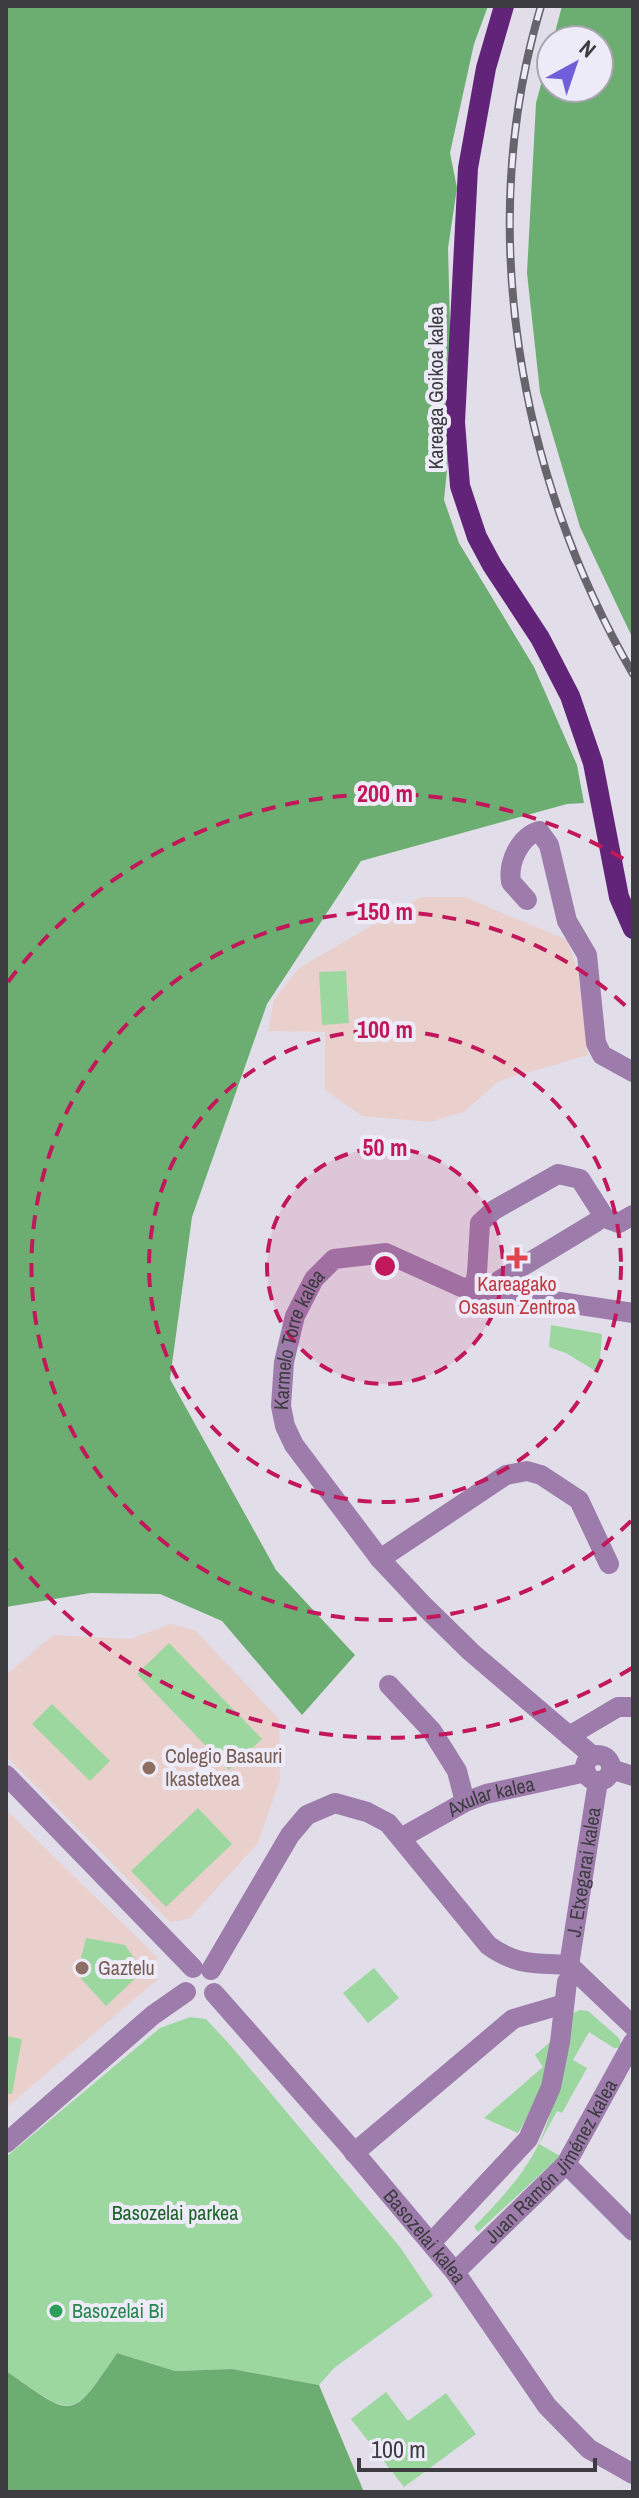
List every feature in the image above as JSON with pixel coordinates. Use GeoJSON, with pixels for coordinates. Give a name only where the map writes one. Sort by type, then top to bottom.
{"type":"FeatureCollection","features":[{"type":"Feature","properties":{"kind":"main road","name":"Kareaga Goikoa kalea"},"geometry":{"type":"LineString","coordinates":[[504,6],[486,68],[468,168],[455,422],[460,486],[477,537],[547,650],[570,696],[593,763],[619,897],[633,929]]}},
{"type":"Feature","properties":{"kind":"street"},"geometry":{"type":"LineString","coordinates":[[527,900],[511,882],[510,865],[525,842],[539,831],[549,845],[567,921],[587,955],[596,1043],[602,1055],[633,1072]]}},
{"type":"Feature","properties":{"kind":"street"},"geometry":{"type":"LineString","coordinates":[[475,1297],[480,1223],[494,1210],[558,1174],[580,1179],[605,1218],[619,1223],[633,1215]]}},
{"type":"Feature","properties":{"kind":"street"},"geometry":{"type":"LineString","coordinates":[[498,1294],[500,1280],[596,1222]]}},
{"type":"Feature","properties":{"kind":"street","name":"Karmelo Torre kalea"},"geometry":{"type":"LineString","coordinates":[[597,1769],[569,1736],[471,1652],[380,1559],[294,1445],[285,1426],[281,1406],[284,1362],[295,1316],[314,1279],[334,1259],[357,1255],[386,1253],[461,1287],[475,1297],[498,1294],[633,1313]]}},
{"type":"Feature","properties":{"kind":"street"},"geometry":{"type":"LineString","coordinates":[[380,1559],[506,1475],[527,1471],[541,1475],[579,1500],[609,1564]]}},
{"type":"Feature","properties":{"kind":"street"},"geometry":{"type":"LineString","coordinates":[[389,1685],[432,1731],[457,1771],[465,1802]]}},
{"type":"Feature","properties":{"kind":"street"},"geometry":{"type":"LineString","coordinates":[[569,1736],[618,1707],[633,1707]]}},
{"type":"Feature","properties":{"kind":"street"},"geometry":{"type":"LineString","coordinates":[[597,1769],[633,1776]]}},
{"type":"Feature","properties":{"kind":"street","name":"Axular kalea"},"geometry":{"type":"LineString","coordinates":[[401,1838],[465,1802],[486,1794],[597,1769]]}},
{"type":"Feature","properties":{"kind":"street","name":"J. Etxegarai kalea"},"geometry":{"type":"LineString","coordinates":[[431,2243],[528,2139],[551,2087],[567,1982],[573,1968],[597,1769]]}},
{"type":"Feature","properties":{"kind":"street"},"geometry":{"type":"LineString","coordinates":[[6,1775],[217,1984],[214,1993],[200,2000],[186,1992]]}},
{"type":"Feature","properties":{"kind":"street"},"geometry":{"type":"LineString","coordinates":[[186,1992],[185,1976],[202,1969],[290,1835],[307,1815],[335,1803],[367,1812],[388,1823],[488,1945],[504,1957],[573,1968],[633,2026]]}},
{"type":"Feature","properties":{"kind":"street"},"geometry":{"type":"LineString","coordinates":[[6,2143],[153,2015],[186,1992]]}},
{"type":"Feature","properties":{"kind":"street","name":"Basozelai kalea"},"geometry":{"type":"LineString","coordinates":[[214,1993],[455,2272],[547,2406],[589,2449],[633,2474]]}},
{"type":"Feature","properties":{"kind":"street"},"geometry":{"type":"LineString","coordinates":[[354,2153],[513,2019],[564,2004]]}},
{"type":"Feature","properties":{"kind":"street","name":"Juan Ramón Jiménez kalea"},"geometry":{"type":"LineString","coordinates":[[455,2272],[566,2164],[633,2042]]}},
{"type":"Feature","properties":{"kind":"street"},"geometry":{"type":"LineString","coordinates":[[566,2164],[633,2231]]}},
{"type":"Feature","properties":{"kind":"shaded area"},"geometry":{"type":"Polygon","coordinates":[[[421,897],[465,897],[567,940],[578,972],[588,1055],[499,1081],[464,1112],[430,1122],[362,1116],[325,1090],[325,1032],[268,1031],[274,1000],[299,968],[421,897]]]}},
{"type":"Feature","properties":{"kind":"shaded area","name":"Colegio Basauri Ikastetxea"},"geometry":{"type":"Polygon","coordinates":[[[170,1624],[195,1630],[279,1719],[280,1780],[258,1843],[189,1919],[170,1922],[6,1756],[6,1675],[53,1635],[131,1639],[170,1624]]]}},
{"type":"Feature","properties":{"kind":"shaded area","name":"Gaztelu"},"geometry":{"type":"Polygon","coordinates":[[[6,1810],[157,1957],[157,1980],[6,2108],[6,1810]]]}},
{"type":"Feature","properties":{"kind":"green space"},"geometry":{"type":"Polygon","coordinates":[[[6,6],[488,6],[474,44],[450,153],[457,188],[448,248],[451,363],[444,500],[459,543],[534,667],[577,765],[584,803],[567,804],[361,861],[267,1004],[192,1217],[170,1379],[276,1570],[355,1655],[302,1715],[222,1621],[160,1594],[91,1593],[6,1607],[6,6]]]}},
{"type":"Feature","properties":{"kind":"green space"},"geometry":{"type":"Polygon","coordinates":[[[562,6],[633,6],[633,639],[580,527],[540,392],[527,273],[536,104],[615,104],[615,24],[557,24],[562,6]]]}},
{"type":"Feature","properties":{"kind":"green space"},"geometry":{"type":"Polygon","coordinates":[[[346,971],[349,1023],[322,1025],[319,972],[346,971]]]}},
{"type":"Feature","properties":{"kind":"green space"},"geometry":{"type":"Polygon","coordinates":[[[551,1325],[602,1334],[599,1373],[566,1353],[549,1347],[551,1325]]]}},
{"type":"Feature","properties":{"kind":"green space"},"geometry":{"type":"Polygon","coordinates":[[[169,1643],[262,1739],[229,1770],[137,1674],[169,1643]]]}},
{"type":"Feature","properties":{"kind":"green space"},"geometry":{"type":"Polygon","coordinates":[[[52,1704],[110,1761],[90,1781],[32,1724],[52,1704]]]}},
{"type":"Feature","properties":{"kind":"green space"},"geometry":{"type":"Polygon","coordinates":[[[198,1808],[232,1844],[166,1907],[131,1871],[198,1808]]]}},
{"type":"Feature","properties":{"kind":"green space"},"geometry":{"type":"Polygon","coordinates":[[[86,1938],[125,1945],[137,1962],[139,1975],[106,2006],[77,1974],[86,1938]]]}},
{"type":"Feature","properties":{"kind":"green space"},"geometry":{"type":"Polygon","coordinates":[[[374,1968],[399,1998],[368,2023],[343,1993],[374,1968]]]}},
{"type":"Feature","properties":{"kind":"green space"},"geometry":{"type":"Polygon","coordinates":[[[588,2011],[619,2038],[621,2044],[614,2048],[589,2032],[573,2060],[587,2068],[562,2113],[557,2111],[539,2144],[560,2156],[478,2232],[474,2227],[519,2177],[539,2143],[555,2096],[571,2014],[588,2011]]]}},
{"type":"Feature","properties":{"kind":"green space","name":"Basozelai parkea"},"geometry":{"type":"Polygon","coordinates":[[[190,2017],[206,2019],[231,2046],[400,2247],[433,2296],[334,2368],[319,2385],[232,2369],[175,2371],[117,2353],[79,2402],[69,2406],[59,2404],[6,2371],[6,2157],[160,2028],[190,2017]]]}},
{"type":"Feature","properties":{"kind":"green space"},"geometry":{"type":"Polygon","coordinates":[[[6,2036],[22,2039],[12,2094],[6,2093],[6,2036]]]}},
{"type":"Feature","properties":{"kind":"green space"},"geometry":{"type":"Polygon","coordinates":[[[555,2038],[541,2087],[518,2133],[484,2118],[543,2067],[535,2055],[555,2038]]]}},
{"type":"Feature","properties":{"kind":"green space"},"geometry":{"type":"Polygon","coordinates":[[[117,2353],[175,2371],[232,2369],[319,2385],[364,2492],[6,2492],[6,2371],[45,2398],[69,2406],[79,2402],[89,2392],[117,2353]]]}},
{"type":"Feature","properties":{"kind":"green space"},"geometry":{"type":"Polygon","coordinates":[[[386,2392],[408,2421],[446,2393],[476,2434],[404,2487],[351,2419],[386,2392]]]}},
{"type":"Feature","properties":{"kind":"railway"},"geometry":{"type":"LineString","coordinates":[[541,6],[521,90],[511,176],[511,262],[519,349],[536,434],[561,517],[593,598],[633,674]]}},
{"type":"Feature","properties":{"kind":"place","name":"Kareagako Osasun Zentroa"},"geometry":{"type":"Point","coordinates":[517,1258]}},
{"type":"Feature","properties":{"kind":"place","name":"Colegio Basauri Ikastetxea"},"geometry":{"type":"Point","coordinates":[149,1768]}},
{"type":"Feature","properties":{"kind":"place","name":"Gaztelu"},"geometry":{"type":"Point","coordinates":[82,1968]}},
{"type":"Feature","properties":{"kind":"place","name":"Basozelai Bi"},"geometry":{"type":"Point","coordinates":[56,2311]}}]}
